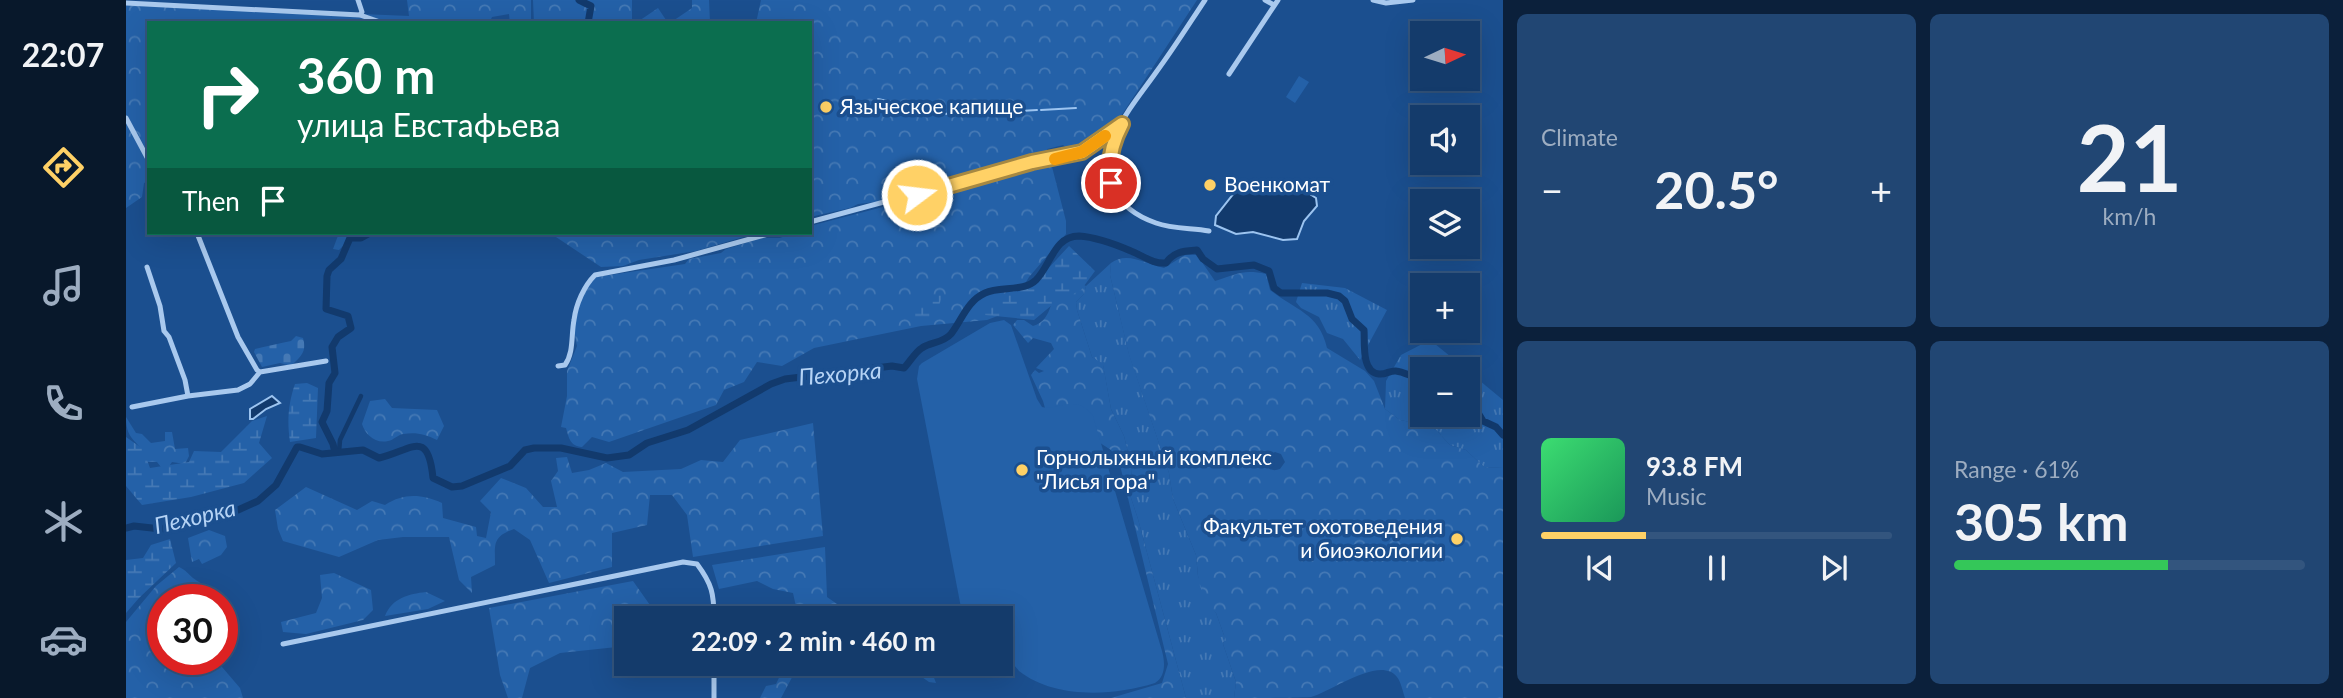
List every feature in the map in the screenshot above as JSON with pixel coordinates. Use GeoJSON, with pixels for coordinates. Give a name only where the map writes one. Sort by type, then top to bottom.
{"type":"FeatureCollection","features":[{"type":"Feature","properties":{"kind":"street"},"geometry":{"type":"LineString","coordinates":[[204,0],[207,7]]}},
{"type":"Feature","properties":{"kind":"street"},"geometry":{"type":"LineString","coordinates":[[358,0],[362,12],[360,15]]}},
{"type":"Feature","properties":{"kind":"street"},"geometry":{"type":"LineString","coordinates":[[1205,0],[1122,124],[1110,155],[1109,170],[1116,197],[1135,213],[1156,223],[1209,231]]}},
{"type":"Feature","properties":{"kind":"street"},"geometry":{"type":"LineString","coordinates":[[1229,74],[1276,3],[1265,0]]}},
{"type":"Feature","properties":{"kind":"street"},"geometry":{"type":"LineString","coordinates":[[1373,0],[1386,3],[1413,0]]}},
{"type":"Feature","properties":{"kind":"street"},"geometry":{"type":"LineString","coordinates":[[126,3],[360,15],[377,21]]}},
{"type":"Feature","properties":{"kind":"street"},"geometry":{"type":"LineString","coordinates":[[126,118],[147,158]]}},
{"type":"Feature","properties":{"kind":"street"},"geometry":{"type":"LineString","coordinates":[[812,221],[1032,162],[1082,152],[1122,124]]}},
{"type":"Feature","properties":{"kind":"street"},"geometry":{"type":"LineString","coordinates":[[198,235],[238,337],[251,362],[260,372]]}},
{"type":"Feature","properties":{"kind":"street"},"geometry":{"type":"LineString","coordinates":[[558,366],[565,365],[569,359],[576,309],[587,283],[595,275],[696,255],[765,235]]}},
{"type":"Feature","properties":{"kind":"street"},"geometry":{"type":"LineString","coordinates":[[147,267],[160,306],[164,331],[169,337],[185,380],[188,396]]}},
{"type":"Feature","properties":{"kind":"street"},"geometry":{"type":"LineString","coordinates":[[132,407],[237,390],[250,384],[260,372],[326,361]]}},
{"type":"Feature","properties":{"kind":"street"},"geometry":{"type":"LineString","coordinates":[[284,644],[683,562],[697,564],[709,579],[714,606]]}},
{"type":"Feature","properties":{"kind":"street"},"geometry":{"type":"LineString","coordinates":[[714,676],[714,698]]}},
{"type":"Feature","properties":{"kind":"green space"},"geometry":{"type":"Polygon","coordinates":[[[407,0],[531,0],[531,21],[510,21],[509,14],[492,17],[490,21],[147,21],[147,182],[144,183],[142,197],[126,208],[126,4],[409,16],[407,0]]]}},
{"type":"Feature","properties":{"kind":"green space"},"geometry":{"type":"Polygon","coordinates":[[[533,0],[632,0],[632,21],[534,21],[533,0]]]}},
{"type":"Feature","properties":{"kind":"green space"},"geometry":{"type":"Polygon","coordinates":[[[692,0],[709,0],[710,21],[673,21],[692,8],[692,0]]]}},
{"type":"Feature","properties":{"kind":"green space"},"geometry":{"type":"Polygon","coordinates":[[[761,0],[1197,0],[1123,113],[1112,127],[1083,147],[1070,150],[1063,145],[1047,149],[1049,156],[899,193],[883,201],[858,204],[812,217],[812,21],[756,21],[761,0]]]}},
{"type":"Feature","properties":{"kind":"green space"},"geometry":{"type":"Polygon","coordinates":[[[658,8],[667,21],[639,21],[658,8]]]}},
{"type":"Feature","properties":{"kind":"green space"},"geometry":{"type":"Polygon","coordinates":[[[1299,76],[1309,82],[1295,103],[1286,97],[1299,76]]]}},
{"type":"Feature","properties":{"kind":"green space"},"geometry":{"type":"Polygon","coordinates":[[[1051,163],[1066,221],[1066,234],[1029,277],[1008,312],[987,320],[921,326],[814,348],[782,366],[757,362],[744,382],[724,390],[716,405],[609,442],[592,437],[582,447],[571,441],[566,428],[561,427],[567,396],[567,371],[577,346],[575,328],[580,300],[596,277],[685,264],[689,259],[721,253],[762,238],[812,235],[812,225],[1051,163]]]}},
{"type":"Feature","properties":{"kind":"green space"},"geometry":{"type":"Polygon","coordinates":[[[338,235],[354,235],[339,250],[333,249],[338,235]]]}},
{"type":"Feature","properties":{"kind":"green space"},"geometry":{"type":"Polygon","coordinates":[[[553,235],[750,235],[696,251],[639,260],[623,266],[601,267],[553,235]]]}},
{"type":"Feature","properties":{"kind":"green space"},"geometry":{"type":"Polygon","coordinates":[[[1069,246],[1095,271],[1081,290],[1052,305],[1034,320],[985,315],[974,318],[991,297],[1031,287],[1069,246]]]}},
{"type":"Feature","properties":{"kind":"green space"},"geometry":{"type":"Polygon","coordinates":[[[1185,255],[1197,255],[1215,281],[1246,272],[1266,274],[1270,290],[1312,320],[1323,336],[1327,348],[1365,371],[1374,381],[1385,409],[1400,420],[1410,422],[1410,427],[1430,427],[1436,430],[1450,445],[1466,450],[1484,467],[1503,468],[1503,698],[1405,698],[1397,677],[1389,671],[1379,670],[1355,677],[1311,697],[1234,698],[1236,682],[1223,644],[1225,638],[1216,613],[1204,601],[1196,555],[1173,499],[1169,473],[1129,355],[1110,275],[1111,263],[1124,258],[1137,259],[1164,268],[1185,255]],[[1275,452],[1267,456],[1266,463],[1268,468],[1273,470],[1280,469],[1285,462],[1281,454],[1275,452]]]}},
{"type":"Feature","properties":{"kind":"green space"},"geometry":{"type":"Polygon","coordinates":[[[1111,263],[1110,275],[1129,354],[1169,473],[1173,499],[1196,555],[1198,576],[1225,638],[1223,644],[1236,682],[1234,698],[1186,698],[1130,495],[1132,469],[1124,436],[1111,409],[1103,365],[1092,357],[1077,310],[1076,302],[1084,294],[1086,286],[1111,263]]]}},
{"type":"Feature","properties":{"kind":"green space"},"geometry":{"type":"Polygon","coordinates":[[[1056,275],[1071,278],[1086,286],[1084,294],[1076,302],[1077,310],[1092,357],[1103,364],[1111,409],[1124,436],[1132,469],[1130,495],[1186,698],[1111,698],[1162,683],[1168,664],[1120,465],[1111,450],[1080,430],[1053,436],[1043,401],[1031,375],[1035,370],[1039,373],[1044,371],[1036,368],[1054,349],[1051,343],[1033,338],[1028,343],[1013,325],[1017,320],[1024,320],[1033,326],[1045,318],[1051,305],[1056,275]]]}},
{"type":"Feature","properties":{"kind":"green space"},"geometry":{"type":"Polygon","coordinates":[[[1302,283],[1345,288],[1387,310],[1360,360],[1343,339],[1327,333],[1319,317],[1301,308],[1296,302],[1302,283]]]}},
{"type":"Feature","properties":{"kind":"green space"},"geometry":{"type":"Polygon","coordinates":[[[943,294],[934,320],[913,325],[908,318],[915,302],[943,294]]]}},
{"type":"Feature","properties":{"kind":"green space","name":"Горнолыжный комплекс \"Лисья гора\""},"geometry":{"type":"Polygon","coordinates":[[[1004,320],[1011,325],[1042,407],[1083,406],[1093,416],[1163,655],[1163,673],[1155,683],[1120,691],[1101,692],[1048,686],[1019,671],[1013,663],[1013,606],[961,606],[917,379],[922,363],[990,323],[1004,320]]]}},
{"type":"Feature","properties":{"kind":"green space"},"geometry":{"type":"Polygon","coordinates":[[[296,336],[303,338],[304,350],[291,366],[280,363],[262,367],[255,349],[291,341],[296,336]]]}},
{"type":"Feature","properties":{"kind":"green space"},"geometry":{"type":"Polygon","coordinates":[[[1424,343],[1434,343],[1451,357],[1410,357],[1410,422],[1400,420],[1385,409],[1386,381],[1401,355],[1424,343]]]}},
{"type":"Feature","properties":{"kind":"green space"},"geometry":{"type":"Polygon","coordinates":[[[1480,381],[1503,400],[1503,468],[1484,467],[1466,450],[1450,445],[1430,427],[1480,427],[1480,381]]]}},
{"type":"Feature","properties":{"kind":"green space"},"geometry":{"type":"Polygon","coordinates":[[[307,383],[318,388],[316,438],[290,442],[289,413],[295,384],[307,383]]]}},
{"type":"Feature","properties":{"kind":"green space"},"geometry":{"type":"Polygon","coordinates":[[[385,399],[392,408],[437,410],[444,426],[437,440],[412,433],[383,442],[371,437],[362,424],[370,401],[385,399]]]}},
{"type":"Feature","properties":{"kind":"green space"},"geometry":{"type":"Polygon","coordinates":[[[267,416],[259,443],[272,458],[244,483],[191,497],[142,505],[126,486],[126,437],[143,449],[150,468],[189,462],[194,451],[221,452],[252,421],[267,416]]]}},
{"type":"Feature","properties":{"kind":"green space"},"geometry":{"type":"Polygon","coordinates":[[[126,417],[136,433],[142,434],[151,443],[165,441],[165,432],[172,432],[175,449],[188,448],[189,456],[185,464],[172,462],[165,472],[157,462],[147,462],[128,432],[126,417]]]}},
{"type":"Feature","properties":{"kind":"green space"},"geometry":{"type":"Polygon","coordinates":[[[813,423],[823,536],[693,557],[687,515],[672,495],[650,495],[647,525],[612,533],[612,567],[549,583],[530,540],[514,529],[498,538],[495,565],[471,577],[472,593],[459,580],[449,537],[378,540],[339,557],[283,541],[278,529],[275,510],[306,487],[357,510],[372,501],[385,505],[406,497],[427,498],[442,503],[443,518],[476,527],[477,536],[486,538],[491,512],[480,501],[501,478],[526,488],[543,507],[557,507],[551,481],[558,471],[556,458],[567,457],[572,473],[606,463],[623,472],[681,469],[701,460],[723,462],[740,440],[813,423]]]}},
{"type":"Feature","properties":{"kind":"green space"},"geometry":{"type":"Polygon","coordinates":[[[209,530],[225,536],[227,547],[221,555],[202,564],[199,559],[192,562],[188,538],[209,530]]]}},
{"type":"Feature","properties":{"kind":"green space"},"geometry":{"type":"Polygon","coordinates":[[[170,539],[176,563],[154,584],[147,584],[147,590],[126,613],[126,560],[143,558],[151,545],[170,539]]]}},
{"type":"Feature","properties":{"kind":"green space"},"geometry":{"type":"Polygon","coordinates":[[[825,547],[827,597],[840,606],[796,606],[793,593],[773,589],[757,581],[719,589],[712,565],[825,547]]]}},
{"type":"Feature","properties":{"kind":"green space"},"geometry":{"type":"Polygon","coordinates":[[[179,567],[202,584],[158,584],[179,567]]]}},
{"type":"Feature","properties":{"kind":"green space"},"geometry":{"type":"Polygon","coordinates":[[[334,573],[371,590],[373,610],[363,620],[306,634],[283,632],[281,622],[316,613],[322,598],[320,575],[334,573]]]}},
{"type":"Feature","properties":{"kind":"green space"},"geometry":{"type":"Polygon","coordinates":[[[633,581],[651,606],[614,606],[614,647],[560,653],[530,668],[522,698],[508,698],[500,675],[489,608],[633,581]]]}},
{"type":"Feature","properties":{"kind":"green space"},"geometry":{"type":"Polygon","coordinates":[[[426,592],[445,601],[428,609],[385,616],[397,601],[426,592]]]}},
{"type":"Feature","properties":{"kind":"green space"},"geometry":{"type":"Polygon","coordinates":[[[147,597],[147,675],[229,675],[240,688],[243,698],[126,698],[126,622],[147,597]]]}},
{"type":"Feature","properties":{"kind":"green space"},"geometry":{"type":"Polygon","coordinates":[[[780,676],[793,676],[781,698],[760,698],[766,686],[776,684],[780,676]]]}},
{"type":"Feature","properties":{"kind":"green space"},"geometry":{"type":"Polygon","coordinates":[[[920,676],[933,676],[936,683],[920,676]]]}},
{"type":"Feature","properties":{"kind":"shaded area"},"geometry":{"type":"Polygon","coordinates":[[[1278,181],[1294,184],[1316,198],[1317,206],[1304,221],[1297,239],[1283,240],[1253,232],[1236,234],[1215,225],[1216,216],[1242,183],[1262,191],[1278,181]]]}},
{"type":"Feature","properties":{"kind":"shaded area"},"geometry":{"type":"Polygon","coordinates":[[[272,396],[280,403],[250,419],[250,409],[272,396]]]}},
{"type":"Feature","properties":{"kind":"waterway"},"geometry":{"type":"LineString","coordinates":[[579,0],[591,6],[588,21]]}},
{"type":"Feature","properties":{"kind":"waterway"},"geometry":{"type":"LineString","coordinates":[[878,99],[952,115],[1037,110]]}},
{"type":"Feature","properties":{"kind":"waterway"},"geometry":{"type":"LineString","coordinates":[[1041,110],[1076,108]]}},
{"type":"Feature","properties":{"kind":"waterway"},"geometry":{"type":"LineString","coordinates":[[335,453],[322,422],[327,411],[329,383],[335,373],[332,347],[338,337],[351,328],[348,316],[326,309],[327,276],[329,270],[341,259],[350,238],[366,235]]}},
{"type":"Feature","properties":{"kind":"waterway","name":"Пехорка"},"geometry":{"type":"LineString","coordinates":[[126,528],[170,528],[183,519],[213,519],[226,511],[238,510],[258,501],[276,485],[297,447],[322,454],[363,450],[379,458],[416,446],[427,453],[433,478],[452,487],[462,486],[510,466],[525,450],[534,448],[561,448],[607,458],[629,455],[647,443],[688,430],[785,379],[892,366],[904,368],[919,350],[951,334],[969,306],[979,296],[991,291],[1031,284],[1041,274],[1058,246],[1071,237],[1079,236],[1113,244],[1161,263],[1166,263],[1180,252],[1197,250],[1203,259],[1217,269],[1254,265],[1269,271],[1274,288],[1281,293],[1327,293],[1339,296],[1345,301],[1352,319],[1364,330],[1365,356],[1369,368],[1379,374],[1396,371],[1410,375]]}},
{"type":"Feature","properties":{"kind":"waterway"},"geometry":{"type":"LineString","coordinates":[[339,452],[340,440],[361,396]]}},
{"type":"Feature","properties":{"kind":"waterway","name":"Пехорка"},"geometry":{"type":"LineString","coordinates":[[1480,416],[1503,435]]}},
{"type":"Feature","properties":{"kind":"slow traffic"},"geometry":{"type":"LineString","coordinates":[[1055,159],[1082,152],[1105,136]]}},
{"type":"Feature","properties":{"kind":"place","name":"Языческое капище"},"geometry":{"type":"Point","coordinates":[826,107]}},
{"type":"Feature","properties":{"kind":"place","name":"Военкомат"},"geometry":{"type":"Point","coordinates":[1210,185]}},
{"type":"Feature","properties":{"kind":"place","name":"Горнолыжный комплекс \"Лисья гора\""},"geometry":{"type":"Point","coordinates":[1022,470]}},
{"type":"Feature","properties":{"kind":"place","name":"Факультет охотоведения и биоэкологии"},"geometry":{"type":"Point","coordinates":[1457,539]}},
{"type":"Feature","properties":{"kind":"route"},"geometry":{"type":"LineString","coordinates":[[917,195],[1032,162],[1082,152],[1122,124],[1110,155],[1111,183]]}}]}
